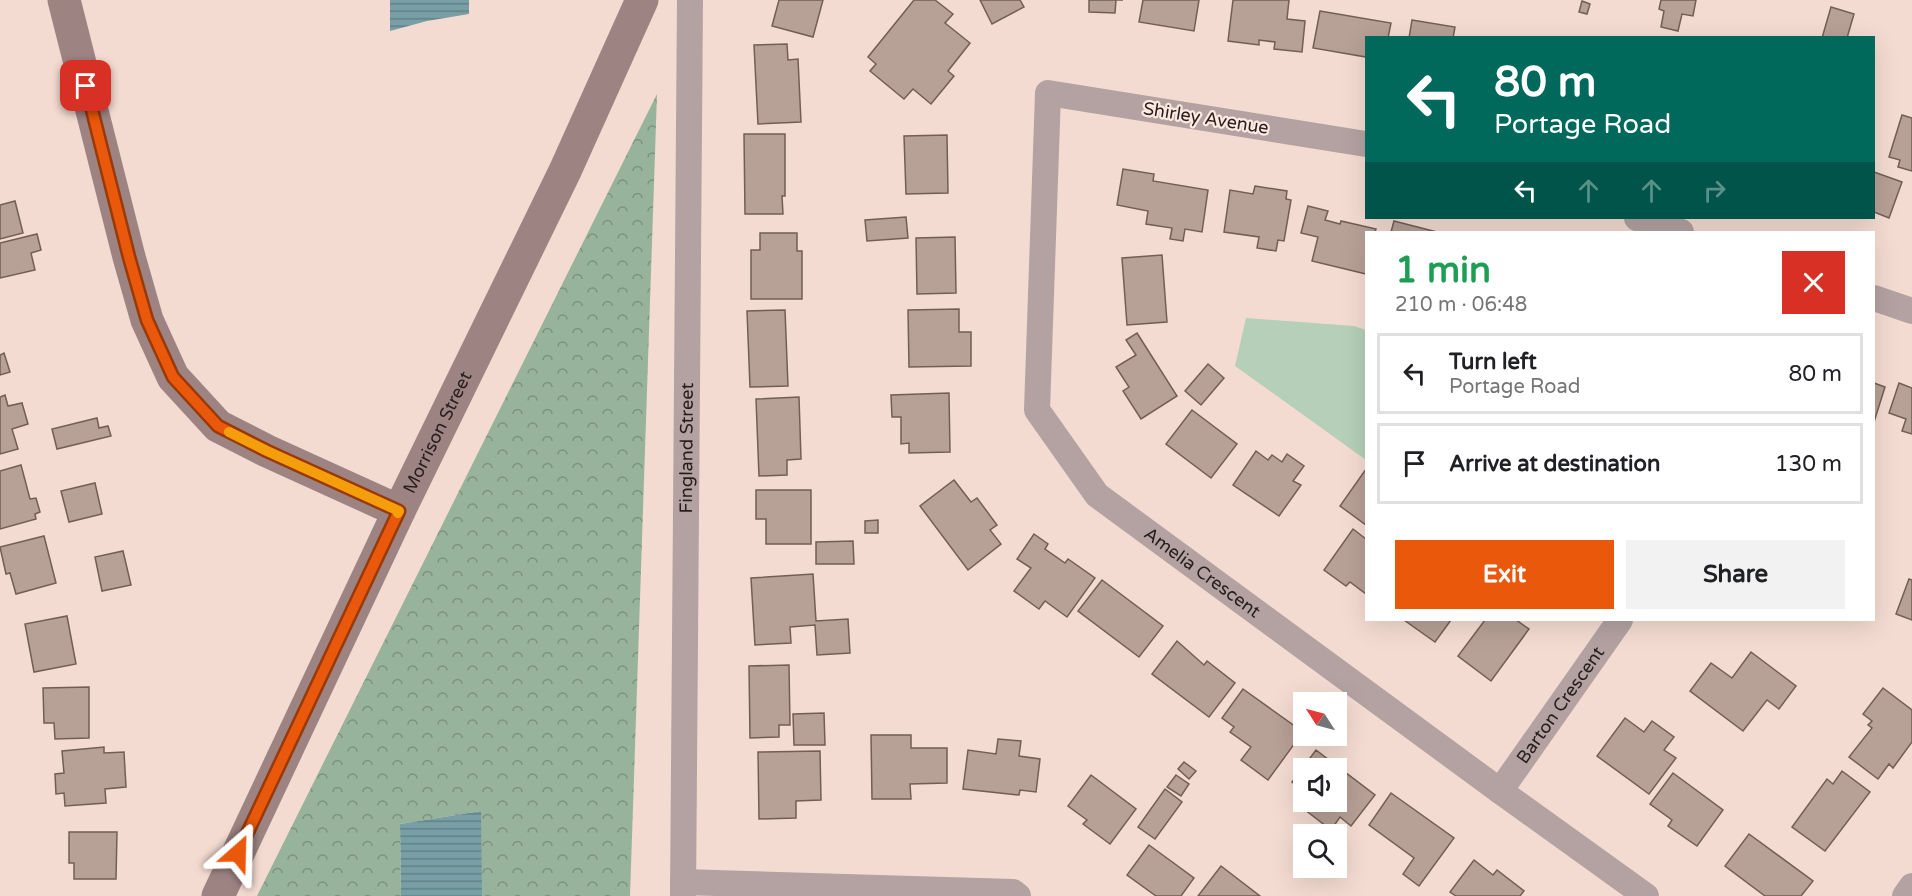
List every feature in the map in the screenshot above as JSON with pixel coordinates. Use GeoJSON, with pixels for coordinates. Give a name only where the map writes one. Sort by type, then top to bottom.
{"type":"FeatureCollection","features":[{"type":"Feature","properties":{"kind":"street"},"geometry":{"type":"LineString","coordinates":[[64,0],[147,320],[173,377],[218,426],[267,451],[399,511]]}},
{"type":"Feature","properties":{"kind":"street","name":"Morrison Street"},"geometry":{"type":"LineString","coordinates":[[218,896],[399,511],[565,171],[642,0]]}},
{"type":"Feature","properties":{"kind":"street","name":"Fingland Street"},"geometry":{"type":"LineString","coordinates":[[683,889],[690,0]]}},
{"type":"Feature","properties":{"kind":"street","name":"Shirley Avenue"},"geometry":{"type":"LineString","coordinates":[[1048,96],[1048,93],[1365,144]]}},
{"type":"Feature","properties":{"kind":"street","name":"Amelia Crescent"},"geometry":{"type":"LineString","coordinates":[[1048,96],[1037,410],[1096,495],[1646,896]]}},
{"type":"Feature","properties":{"kind":"street"},"geometry":{"type":"LineString","coordinates":[[1640,219],[1678,231]]}},
{"type":"Feature","properties":{"kind":"street"},"geometry":{"type":"LineString","coordinates":[[1875,298],[1912,311]]}},
{"type":"Feature","properties":{"kind":"street","name":"Barton Crescent"},"geometry":{"type":"LineString","coordinates":[[1500,791],[1619,621]]}},
{"type":"Feature","properties":{"kind":"street"},"geometry":{"type":"LineString","coordinates":[[1905,896],[1912,886]]}},
{"type":"Feature","properties":{"kind":"street"},"geometry":{"type":"LineString","coordinates":[[683,889],[1013,892],[1018,896]]}},
{"type":"Feature","properties":{"kind":"green space"},"geometry":{"type":"Polygon","coordinates":[[[657,94],[630,896],[481,896],[481,811],[400,824],[401,896],[257,896],[657,94]]]}},
{"type":"Feature","properties":{"kind":"green space"},"geometry":{"type":"Polygon","coordinates":[[[1246,318],[1354,326],[1365,330],[1365,459],[1235,366],[1246,318]]]}},
{"type":"Feature","properties":{"kind":"water"},"geometry":{"type":"Polygon","coordinates":[[[390,0],[469,0],[469,14],[427,21],[390,31],[390,0]]]}},
{"type":"Feature","properties":{"kind":"water"},"geometry":{"type":"Polygon","coordinates":[[[481,811],[482,896],[401,896],[400,824],[481,811]]]}},
{"type":"Feature","properties":{"kind":"building"},"geometry":{"type":"Polygon","coordinates":[[[779,0],[823,0],[813,37],[772,26],[779,0]]]}},
{"type":"Feature","properties":{"kind":"building"},"geometry":{"type":"Polygon","coordinates":[[[914,0],[935,0],[953,14],[945,23],[970,43],[948,71],[954,76],[931,104],[913,89],[904,99],[870,71],[876,64],[868,57],[914,0]]]}},
{"type":"Feature","properties":{"kind":"building"},"geometry":{"type":"Polygon","coordinates":[[[980,0],[1020,0],[1024,7],[992,24],[980,0]]]}},
{"type":"Feature","properties":{"kind":"building"},"geometry":{"type":"Polygon","coordinates":[[[1089,0],[1116,0],[1115,13],[1089,12],[1089,0]]]}},
{"type":"Feature","properties":{"kind":"building"},"geometry":{"type":"Polygon","coordinates":[[[1143,0],[1199,0],[1194,31],[1139,22],[1143,0]]]}},
{"type":"Feature","properties":{"kind":"building"},"geometry":{"type":"Polygon","coordinates":[[[1233,0],[1289,0],[1287,19],[1305,21],[1302,52],[1274,49],[1275,42],[1259,40],[1259,45],[1228,41],[1233,0]]]}},
{"type":"Feature","properties":{"kind":"building"},"geometry":{"type":"Polygon","coordinates":[[[1661,0],[1696,0],[1693,16],[1682,14],[1678,31],[1661,27],[1664,11],[1659,9],[1661,0]]]}},
{"type":"Feature","properties":{"kind":"building"},"geometry":{"type":"Polygon","coordinates":[[[1582,1],[1590,4],[1587,14],[1579,12],[1582,1]]]}},
{"type":"Feature","properties":{"kind":"building"},"geometry":{"type":"Polygon","coordinates":[[[1831,7],[1854,14],[1848,36],[1823,36],[1831,7]]]}},
{"type":"Feature","properties":{"kind":"building"},"geometry":{"type":"Polygon","coordinates":[[[1320,11],[1391,23],[1388,36],[1365,36],[1365,57],[1313,48],[1320,11]]]}},
{"type":"Feature","properties":{"kind":"building"},"geometry":{"type":"Polygon","coordinates":[[[1412,20],[1455,27],[1453,36],[1409,36],[1412,20]]]}},
{"type":"Feature","properties":{"kind":"building"},"geometry":{"type":"Polygon","coordinates":[[[787,44],[788,60],[798,59],[801,122],[758,124],[754,45],[787,44]]]}},
{"type":"Feature","properties":{"kind":"building"},"geometry":{"type":"Polygon","coordinates":[[[1902,115],[1912,118],[1912,171],[1898,167],[1900,160],[1889,157],[1902,115]]]}},
{"type":"Feature","properties":{"kind":"building"},"geometry":{"type":"Polygon","coordinates":[[[744,134],[785,134],[783,214],[745,214],[744,134]]]}},
{"type":"Feature","properties":{"kind":"building"},"geometry":{"type":"Polygon","coordinates":[[[947,135],[948,193],[906,194],[904,136],[947,135]]]}},
{"type":"Feature","properties":{"kind":"building"},"geometry":{"type":"Polygon","coordinates":[[[1123,169],[1154,174],[1153,181],[1208,190],[1202,232],[1185,229],[1183,241],[1170,239],[1172,228],[1146,224],[1148,211],[1117,205],[1123,169]]]}},
{"type":"Feature","properties":{"kind":"building"},"geometry":{"type":"Polygon","coordinates":[[[1875,172],[1902,182],[1889,218],[1875,212],[1875,172]]]}},
{"type":"Feature","properties":{"kind":"building"},"geometry":{"type":"Polygon","coordinates":[[[1255,186],[1287,191],[1286,199],[1291,200],[1284,241],[1278,240],[1276,251],[1257,248],[1259,237],[1224,232],[1230,190],[1253,194],[1255,186]]]}},
{"type":"Feature","properties":{"kind":"building"},"geometry":{"type":"Polygon","coordinates":[[[15,201],[23,233],[0,239],[0,205],[15,201]]]}},
{"type":"Feature","properties":{"kind":"building"},"geometry":{"type":"Polygon","coordinates":[[[1308,206],[1328,211],[1325,220],[1376,229],[1375,231],[1365,231],[1365,274],[1312,261],[1318,237],[1301,233],[1308,206]]]}},
{"type":"Feature","properties":{"kind":"building"},"geometry":{"type":"Polygon","coordinates":[[[906,217],[908,238],[867,241],[865,220],[906,217]]]}},
{"type":"Feature","properties":{"kind":"building"},"geometry":{"type":"Polygon","coordinates":[[[1394,221],[1433,231],[1391,231],[1394,221]]]}},
{"type":"Feature","properties":{"kind":"building"},"geometry":{"type":"Polygon","coordinates":[[[760,233],[797,233],[797,251],[802,251],[802,299],[751,299],[751,250],[760,250],[760,233]]]}},
{"type":"Feature","properties":{"kind":"building"},"geometry":{"type":"Polygon","coordinates":[[[37,234],[41,250],[31,253],[35,270],[0,278],[0,243],[37,234]]]}},
{"type":"Feature","properties":{"kind":"building"},"geometry":{"type":"Polygon","coordinates":[[[955,237],[956,293],[917,294],[916,238],[955,237]]]}},
{"type":"Feature","properties":{"kind":"building"},"geometry":{"type":"Polygon","coordinates":[[[1162,255],[1167,322],[1127,325],[1122,258],[1162,255]]]}},
{"type":"Feature","properties":{"kind":"building"},"geometry":{"type":"Polygon","coordinates":[[[959,309],[959,332],[971,332],[971,366],[909,367],[908,310],[959,309]]]}},
{"type":"Feature","properties":{"kind":"building"},"geometry":{"type":"Polygon","coordinates":[[[785,310],[788,386],[750,387],[747,311],[785,310]]]}},
{"type":"Feature","properties":{"kind":"building"},"geometry":{"type":"Polygon","coordinates":[[[1137,333],[1177,396],[1141,419],[1123,391],[1129,387],[1116,367],[1136,355],[1126,340],[1137,333]]]}},
{"type":"Feature","properties":{"kind":"building"},"geometry":{"type":"Polygon","coordinates":[[[4,353],[10,372],[0,375],[0,355],[4,353]]]}},
{"type":"Feature","properties":{"kind":"building"},"geometry":{"type":"Polygon","coordinates":[[[1208,364],[1224,378],[1201,405],[1185,391],[1208,364]]]}},
{"type":"Feature","properties":{"kind":"building"},"geometry":{"type":"Polygon","coordinates":[[[1875,383],[1885,387],[1875,419],[1875,383]]]}},
{"type":"Feature","properties":{"kind":"building"},"geometry":{"type":"Polygon","coordinates":[[[1899,383],[1912,388],[1912,434],[1902,431],[1906,419],[1889,413],[1899,383]]]}},
{"type":"Feature","properties":{"kind":"building"},"geometry":{"type":"Polygon","coordinates":[[[949,393],[950,452],[909,453],[909,443],[901,444],[901,417],[892,417],[891,395],[949,393]]]}},
{"type":"Feature","properties":{"kind":"building"},"geometry":{"type":"Polygon","coordinates":[[[5,395],[8,406],[22,403],[28,424],[12,429],[18,449],[0,454],[0,397],[5,395]]]}},
{"type":"Feature","properties":{"kind":"building"},"geometry":{"type":"Polygon","coordinates":[[[799,397],[801,459],[787,460],[787,475],[759,476],[756,399],[799,397]]]}},
{"type":"Feature","properties":{"kind":"building"},"geometry":{"type":"Polygon","coordinates":[[[1192,410],[1237,444],[1211,478],[1166,444],[1192,410]]]}},
{"type":"Feature","properties":{"kind":"building"},"geometry":{"type":"Polygon","coordinates":[[[97,418],[99,428],[108,426],[111,436],[57,449],[52,429],[97,418]]]}},
{"type":"Feature","properties":{"kind":"building"},"geometry":{"type":"Polygon","coordinates":[[[1256,451],[1268,460],[1272,455],[1282,462],[1287,454],[1304,466],[1293,481],[1301,485],[1279,516],[1233,485],[1256,451]]]}},
{"type":"Feature","properties":{"kind":"building"},"geometry":{"type":"Polygon","coordinates":[[[21,465],[30,499],[36,498],[40,512],[35,514],[36,519],[0,529],[0,471],[21,465]]]}},
{"type":"Feature","properties":{"kind":"building"},"geometry":{"type":"Polygon","coordinates":[[[1365,470],[1365,524],[1340,506],[1365,470]]]}},
{"type":"Feature","properties":{"kind":"building"},"geometry":{"type":"Polygon","coordinates":[[[954,480],[971,502],[977,498],[997,525],[990,530],[1001,544],[968,570],[920,506],[954,480]]]}},
{"type":"Feature","properties":{"kind":"building"},"geometry":{"type":"Polygon","coordinates":[[[95,483],[102,514],[69,522],[61,491],[95,483]]]}},
{"type":"Feature","properties":{"kind":"building"},"geometry":{"type":"Polygon","coordinates":[[[756,490],[811,490],[811,544],[766,544],[766,519],[756,519],[756,490]]]}},
{"type":"Feature","properties":{"kind":"building"},"geometry":{"type":"Polygon","coordinates":[[[878,520],[878,533],[865,533],[865,521],[878,520]]]}},
{"type":"Feature","properties":{"kind":"building"},"geometry":{"type":"Polygon","coordinates":[[[1353,529],[1365,538],[1365,593],[1350,582],[1346,586],[1324,570],[1353,529]]]}},
{"type":"Feature","properties":{"kind":"building"},"geometry":{"type":"Polygon","coordinates":[[[1034,534],[1048,544],[1045,549],[1065,563],[1068,559],[1095,578],[1067,617],[1045,601],[1039,609],[1014,591],[1031,568],[1017,559],[1034,534]]]}},
{"type":"Feature","properties":{"kind":"building"},"geometry":{"type":"Polygon","coordinates":[[[44,536],[56,583],[16,594],[10,573],[6,574],[0,547],[44,536]]]}},
{"type":"Feature","properties":{"kind":"building"},"geometry":{"type":"Polygon","coordinates":[[[853,541],[854,564],[816,564],[816,542],[853,541]]]}},
{"type":"Feature","properties":{"kind":"building"},"geometry":{"type":"Polygon","coordinates":[[[123,551],[131,585],[102,591],[95,557],[123,551]]]}},
{"type":"Feature","properties":{"kind":"building"},"geometry":{"type":"Polygon","coordinates":[[[813,574],[816,621],[848,619],[850,653],[817,655],[815,625],[790,627],[791,643],[755,645],[751,578],[813,574]]]}},
{"type":"Feature","properties":{"kind":"building"},"geometry":{"type":"Polygon","coordinates":[[[1909,579],[1912,580],[1912,620],[1896,614],[1909,579]]]}},
{"type":"Feature","properties":{"kind":"building"},"geometry":{"type":"Polygon","coordinates":[[[1102,580],[1163,626],[1139,657],[1078,611],[1102,580]]]}},
{"type":"Feature","properties":{"kind":"building"},"geometry":{"type":"Polygon","coordinates":[[[67,616],[76,664],[34,672],[25,624],[67,616]]]}},
{"type":"Feature","properties":{"kind":"building"},"geometry":{"type":"Polygon","coordinates":[[[1405,621],[1450,621],[1435,642],[1405,621]]]}},
{"type":"Feature","properties":{"kind":"building"},"geometry":{"type":"Polygon","coordinates":[[[1484,621],[1517,621],[1529,629],[1491,681],[1458,656],[1484,621]]]}},
{"type":"Feature","properties":{"kind":"building"},"geometry":{"type":"Polygon","coordinates":[[[1177,641],[1204,665],[1207,661],[1235,683],[1209,717],[1152,674],[1177,641]]]}},
{"type":"Feature","properties":{"kind":"building"},"geometry":{"type":"Polygon","coordinates":[[[1751,652],[1796,686],[1779,709],[1767,700],[1743,731],[1690,691],[1711,663],[1732,678],[1751,652]]]}},
{"type":"Feature","properties":{"kind":"building"},"geometry":{"type":"Polygon","coordinates":[[[789,665],[790,725],[779,725],[779,737],[750,738],[749,666],[789,665]]]}},
{"type":"Feature","properties":{"kind":"building"},"geometry":{"type":"Polygon","coordinates":[[[89,687],[89,738],[55,739],[54,723],[44,723],[43,688],[89,687]]]}},
{"type":"Feature","properties":{"kind":"building"},"geometry":{"type":"Polygon","coordinates":[[[1883,688],[1912,710],[1912,742],[1893,768],[1889,764],[1878,779],[1849,757],[1872,728],[1868,725],[1872,721],[1863,714],[1883,688]]]}},
{"type":"Feature","properties":{"kind":"building"},"geometry":{"type":"Polygon","coordinates":[[[1243,689],[1293,725],[1293,746],[1268,780],[1241,760],[1251,747],[1230,732],[1234,727],[1222,718],[1243,689]]]}},
{"type":"Feature","properties":{"kind":"building"},"geometry":{"type":"Polygon","coordinates":[[[824,713],[825,745],[794,745],[793,714],[824,713]]]}},
{"type":"Feature","properties":{"kind":"building"},"geometry":{"type":"Polygon","coordinates":[[[1625,718],[1644,732],[1652,721],[1674,737],[1664,750],[1676,758],[1649,794],[1597,756],[1625,718]]]}},
{"type":"Feature","properties":{"kind":"building"},"geometry":{"type":"Polygon","coordinates":[[[871,735],[911,735],[911,748],[947,748],[947,783],[910,784],[911,799],[872,799],[871,735]]]}},
{"type":"Feature","properties":{"kind":"building"},"geometry":{"type":"Polygon","coordinates":[[[998,739],[1021,741],[1019,756],[1040,759],[1036,792],[1020,790],[1019,795],[963,789],[968,750],[996,754],[998,739]]]}},
{"type":"Feature","properties":{"kind":"building"},"geometry":{"type":"Polygon","coordinates":[[[104,747],[104,753],[124,752],[126,787],[105,789],[106,803],[65,806],[64,793],[56,794],[55,774],[64,773],[62,751],[104,747]]]}},
{"type":"Feature","properties":{"kind":"building"},"geometry":{"type":"Polygon","coordinates":[[[1316,750],[1326,758],[1310,758],[1316,750]]]}},
{"type":"Feature","properties":{"kind":"building"},"geometry":{"type":"Polygon","coordinates":[[[820,751],[821,800],[796,801],[796,818],[759,819],[758,752],[820,751]]]}},
{"type":"Feature","properties":{"kind":"building"},"geometry":{"type":"Polygon","coordinates":[[[1184,762],[1196,771],[1189,779],[1178,769],[1184,762]]]}},
{"type":"Feature","properties":{"kind":"building"},"geometry":{"type":"Polygon","coordinates":[[[1842,771],[1870,792],[1825,851],[1792,827],[1827,779],[1833,784],[1842,771]]]}},
{"type":"Feature","properties":{"kind":"building"},"geometry":{"type":"Polygon","coordinates":[[[1673,773],[1723,810],[1697,846],[1668,826],[1672,820],[1650,804],[1673,773]]]}},
{"type":"Feature","properties":{"kind":"building"},"geometry":{"type":"Polygon","coordinates":[[[1347,774],[1375,795],[1351,826],[1340,817],[1335,824],[1323,824],[1308,812],[1347,812],[1347,774]]]}},
{"type":"Feature","properties":{"kind":"building"},"geometry":{"type":"Polygon","coordinates":[[[1091,775],[1136,809],[1110,844],[1083,824],[1087,820],[1068,806],[1091,775]]]}},
{"type":"Feature","properties":{"kind":"building"},"geometry":{"type":"Polygon","coordinates":[[[1176,775],[1189,784],[1181,796],[1167,787],[1176,775]]]}},
{"type":"Feature","properties":{"kind":"building"},"geometry":{"type":"Polygon","coordinates":[[[1165,789],[1182,802],[1155,839],[1138,827],[1165,789]]]}},
{"type":"Feature","properties":{"kind":"building"},"geometry":{"type":"Polygon","coordinates":[[[1391,793],[1454,838],[1419,886],[1403,874],[1414,858],[1369,825],[1391,793]]]}},
{"type":"Feature","properties":{"kind":"building"},"geometry":{"type":"Polygon","coordinates":[[[69,832],[117,832],[116,879],[74,879],[74,863],[69,863],[69,832]]]}},
{"type":"Feature","properties":{"kind":"building"},"geometry":{"type":"Polygon","coordinates":[[[1749,834],[1813,881],[1801,896],[1765,896],[1725,866],[1749,834]]]}},
{"type":"Feature","properties":{"kind":"building"},"geometry":{"type":"Polygon","coordinates":[[[1149,845],[1194,878],[1181,896],[1156,896],[1127,875],[1149,845]]]}},
{"type":"Feature","properties":{"kind":"building"},"geometry":{"type":"Polygon","coordinates":[[[1474,860],[1493,875],[1497,870],[1524,891],[1520,896],[1456,896],[1450,892],[1474,860]]]}},
{"type":"Feature","properties":{"kind":"building"},"geometry":{"type":"Polygon","coordinates":[[[1221,866],[1260,896],[1198,896],[1221,866]]]}},
{"type":"Feature","properties":{"kind":"slow traffic"},"geometry":{"type":"LineString","coordinates":[[229,432],[399,511],[398,513]]}},
{"type":"Feature","properties":{"kind":"route"},"geometry":{"type":"LineString","coordinates":[[86,86],[147,320],[173,377],[218,426],[267,451],[399,511],[238,853]]}}]}
